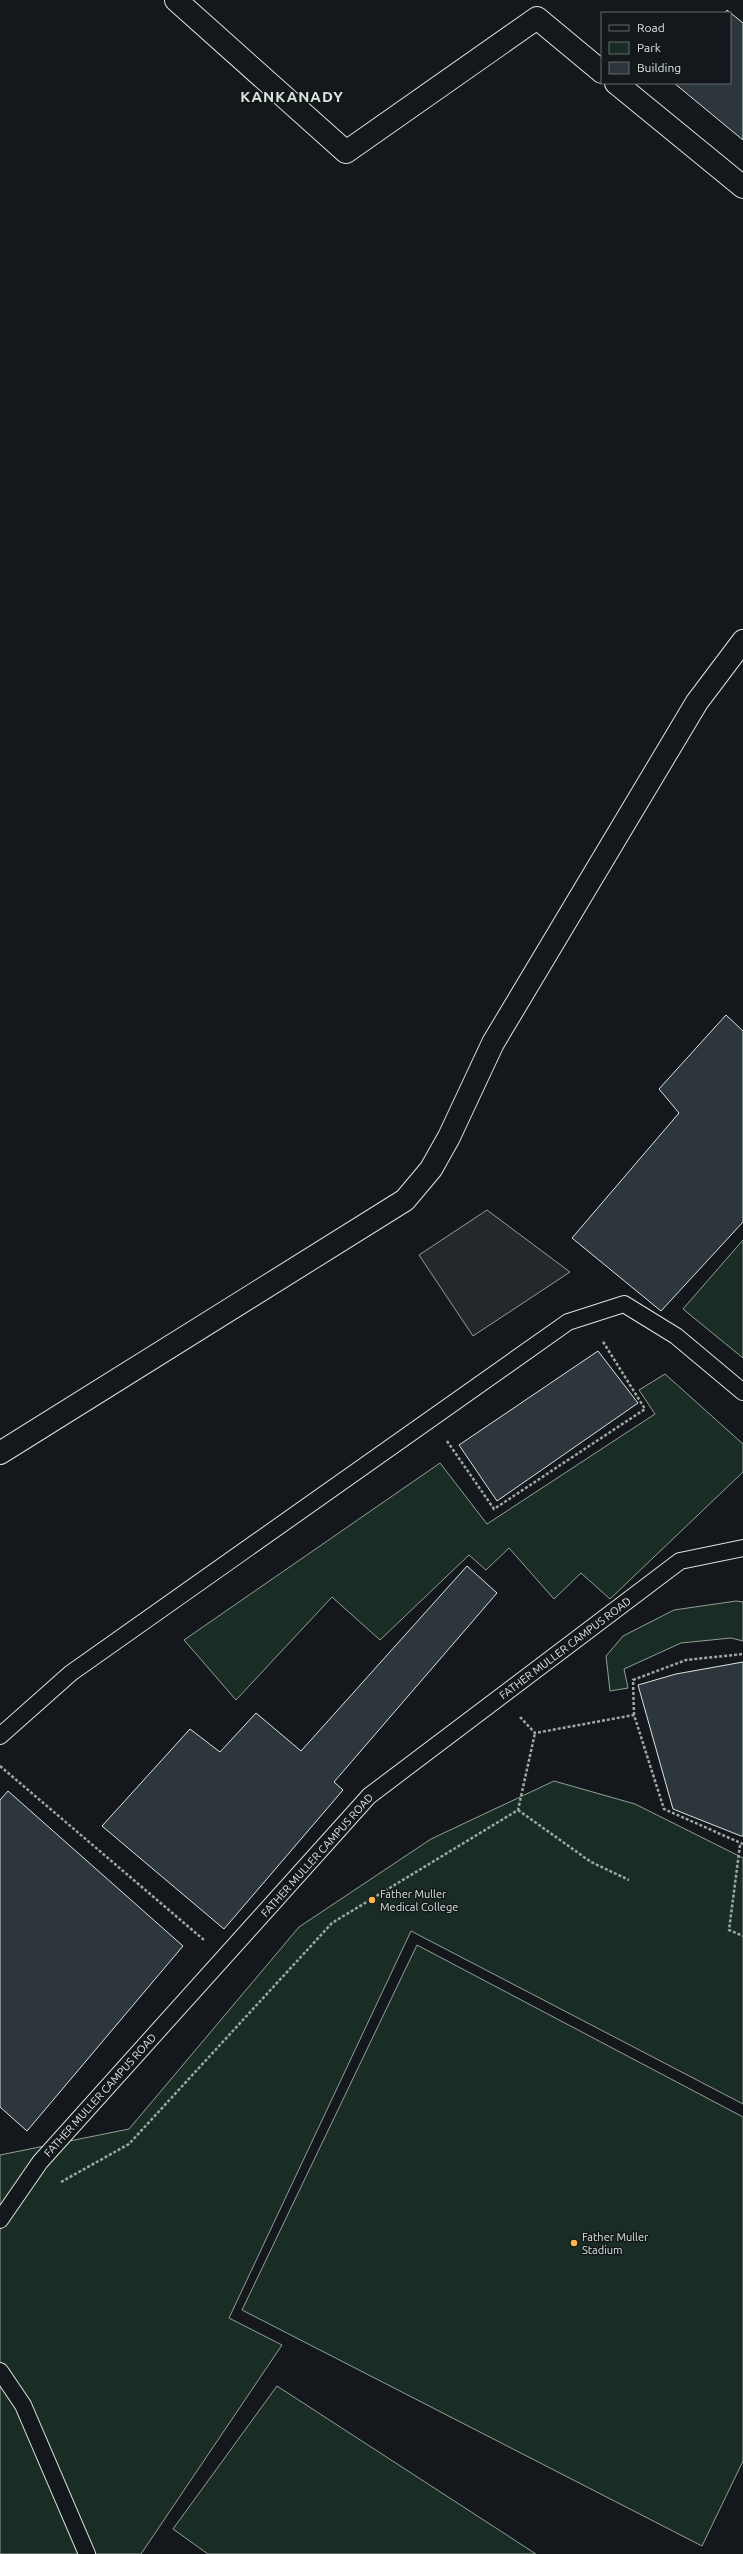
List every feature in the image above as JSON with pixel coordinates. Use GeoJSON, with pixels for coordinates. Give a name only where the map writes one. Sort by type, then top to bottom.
{"type":"FeatureCollection","features":[{"type":"Feature","properties":{"kind":"street"},"geometry":{"type":"LineString","coordinates":[[176,0],[346,152],[537,18],[601,71]]}},
{"type":"Feature","properties":{"kind":"street"},"geometry":{"type":"LineString","coordinates":[[617,84],[743,187]]}},
{"type":"Feature","properties":{"kind":"street"},"geometry":{"type":"LineString","coordinates":[[0,1453],[404,1200],[431,1170],[450,1137],[493,1043],[697,702],[743,641]]}},
{"type":"Feature","properties":{"kind":"lane"},"geometry":{"type":"LineString","coordinates":[[0,1736],[72,1673],[568,1322],[624,1304],[676,1336],[743,1392]]}},
{"type":"Feature","properties":{"kind":"lane","name":"FATHER MULLER CAMPUS ROAD"},"geometry":{"type":"LineString","coordinates":[[0,2220],[40,2162],[369,1796],[680,1561],[743,1548]]}},
{"type":"Feature","properties":{"kind":"lane"},"geometry":{"type":"LineString","coordinates":[[0,2371],[23,2405],[87,2554]]}},
{"type":"Feature","properties":{"kind":"path"},"geometry":{"type":"LineString","coordinates":[[443,1435],[494,1510],[646,1409],[598,1334]]}},
{"type":"Feature","properties":{"kind":"path"},"geometry":{"type":"LineString","coordinates":[[743,1654],[686,1660],[633,1680],[634,1715],[664,1809],[742,1845],[729,1930],[743,1936]]}},
{"type":"Feature","properties":{"kind":"path"},"geometry":{"type":"LineString","coordinates":[[500,1697],[535,1733]]}},
{"type":"Feature","properties":{"kind":"path"},"geometry":{"type":"LineString","coordinates":[[535,1733],[634,1715]]}},
{"type":"Feature","properties":{"kind":"path"},"geometry":{"type":"LineString","coordinates":[[60,2182],[129,2144],[332,1924],[518,1810],[535,1733]]}},
{"type":"Feature","properties":{"kind":"path"},"geometry":{"type":"LineString","coordinates":[[0,1766],[224,1958]]}},
{"type":"Feature","properties":{"kind":"path"},"geometry":{"type":"LineString","coordinates":[[518,1810],[590,1862],[629,1880]]}},
{"type":"Feature","properties":{"kind":"green space"},"geometry":{"type":"Polygon","coordinates":[[[743,1240],[743,1358],[683,1309],[743,1240]]]}},
{"type":"Feature","properties":{"kind":"green space"},"geometry":{"type":"Polygon","coordinates":[[[665,1374],[743,1444],[743,1472],[610,1599],[581,1573],[554,1599],[509,1548],[486,1570],[469,1555],[380,1640],[332,1597],[236,1700],[184,1640],[440,1463],[487,1524],[655,1414],[639,1390],[665,1374]]]}},
{"type":"Feature","properties":{"kind":"green space"},"geometry":{"type":"Polygon","coordinates":[[[736,1601],[743,1602],[743,1641],[731,1638],[681,1643],[624,1669],[628,1688],[610,1691],[606,1656],[623,1636],[674,1610],[736,1601]]]}},
{"type":"Feature","properties":{"kind":"green space"},"geometry":{"type":"Polygon","coordinates":[[[554,1781],[635,1804],[743,1858],[743,2104],[411,1931],[229,2318],[282,2345],[141,2554],[0,2554],[0,2155],[129,2129],[299,1927],[431,1839],[554,1781]]]}},
{"type":"Feature","properties":{"kind":"green space"},"geometry":{"type":"Polygon","coordinates":[[[417,1945],[743,2117],[743,2461],[702,2546],[242,2310],[417,1945]]]}},
{"type":"Feature","properties":{"kind":"green space"},"geometry":{"type":"Polygon","coordinates":[[[277,2386],[536,2554],[208,2554],[173,2529],[277,2386]]]}},
{"type":"Feature","properties":{"kind":"shaded area"},"geometry":{"type":"Polygon","coordinates":[[[487,1210],[570,1272],[473,1336],[419,1255],[487,1210]]]}},
{"type":"Feature","properties":{"kind":"building"},"geometry":{"type":"Polygon","coordinates":[[[731,13],[743,23],[743,140],[675,84],[731,84],[731,13]]]}},
{"type":"Feature","properties":{"kind":"building"},"geometry":{"type":"Polygon","coordinates":[[[726,1015],[743,1031],[743,1222],[661,1311],[572,1238],[679,1113],[659,1089],[726,1015]]]}},
{"type":"Feature","properties":{"kind":"building"},"geometry":{"type":"Polygon","coordinates":[[[598,1351],[638,1403],[497,1501],[459,1445],[598,1351]]]}},
{"type":"Feature","properties":{"kind":"building"},"geometry":{"type":"Polygon","coordinates":[[[467,1566],[497,1593],[334,1782],[343,1790],[224,1929],[102,1826],[190,1729],[220,1752],[256,1713],[301,1751],[467,1566]]]}},
{"type":"Feature","properties":{"kind":"building"},"geometry":{"type":"Polygon","coordinates":[[[743,1662],[743,1836],[741,1836],[673,1809],[638,1685],[676,1674],[743,1662]]]}},
{"type":"Feature","properties":{"kind":"building"},"geometry":{"type":"Polygon","coordinates":[[[8,1791],[183,1946],[27,2131],[0,2107],[0,1800],[8,1791]]]}},
{"type":"Feature","properties":{"kind":"place","name":"Father Muller Medical College"},"geometry":{"type":"Point","coordinates":[372,1900]}},
{"type":"Feature","properties":{"kind":"place","name":"Father Muller Stadium"},"geometry":{"type":"Point","coordinates":[574,2243]}},
{"type":"Feature","properties":{"kind":"district","name":"KANKANADY"},"geometry":{"type":"Point","coordinates":[292,97]}}]}
